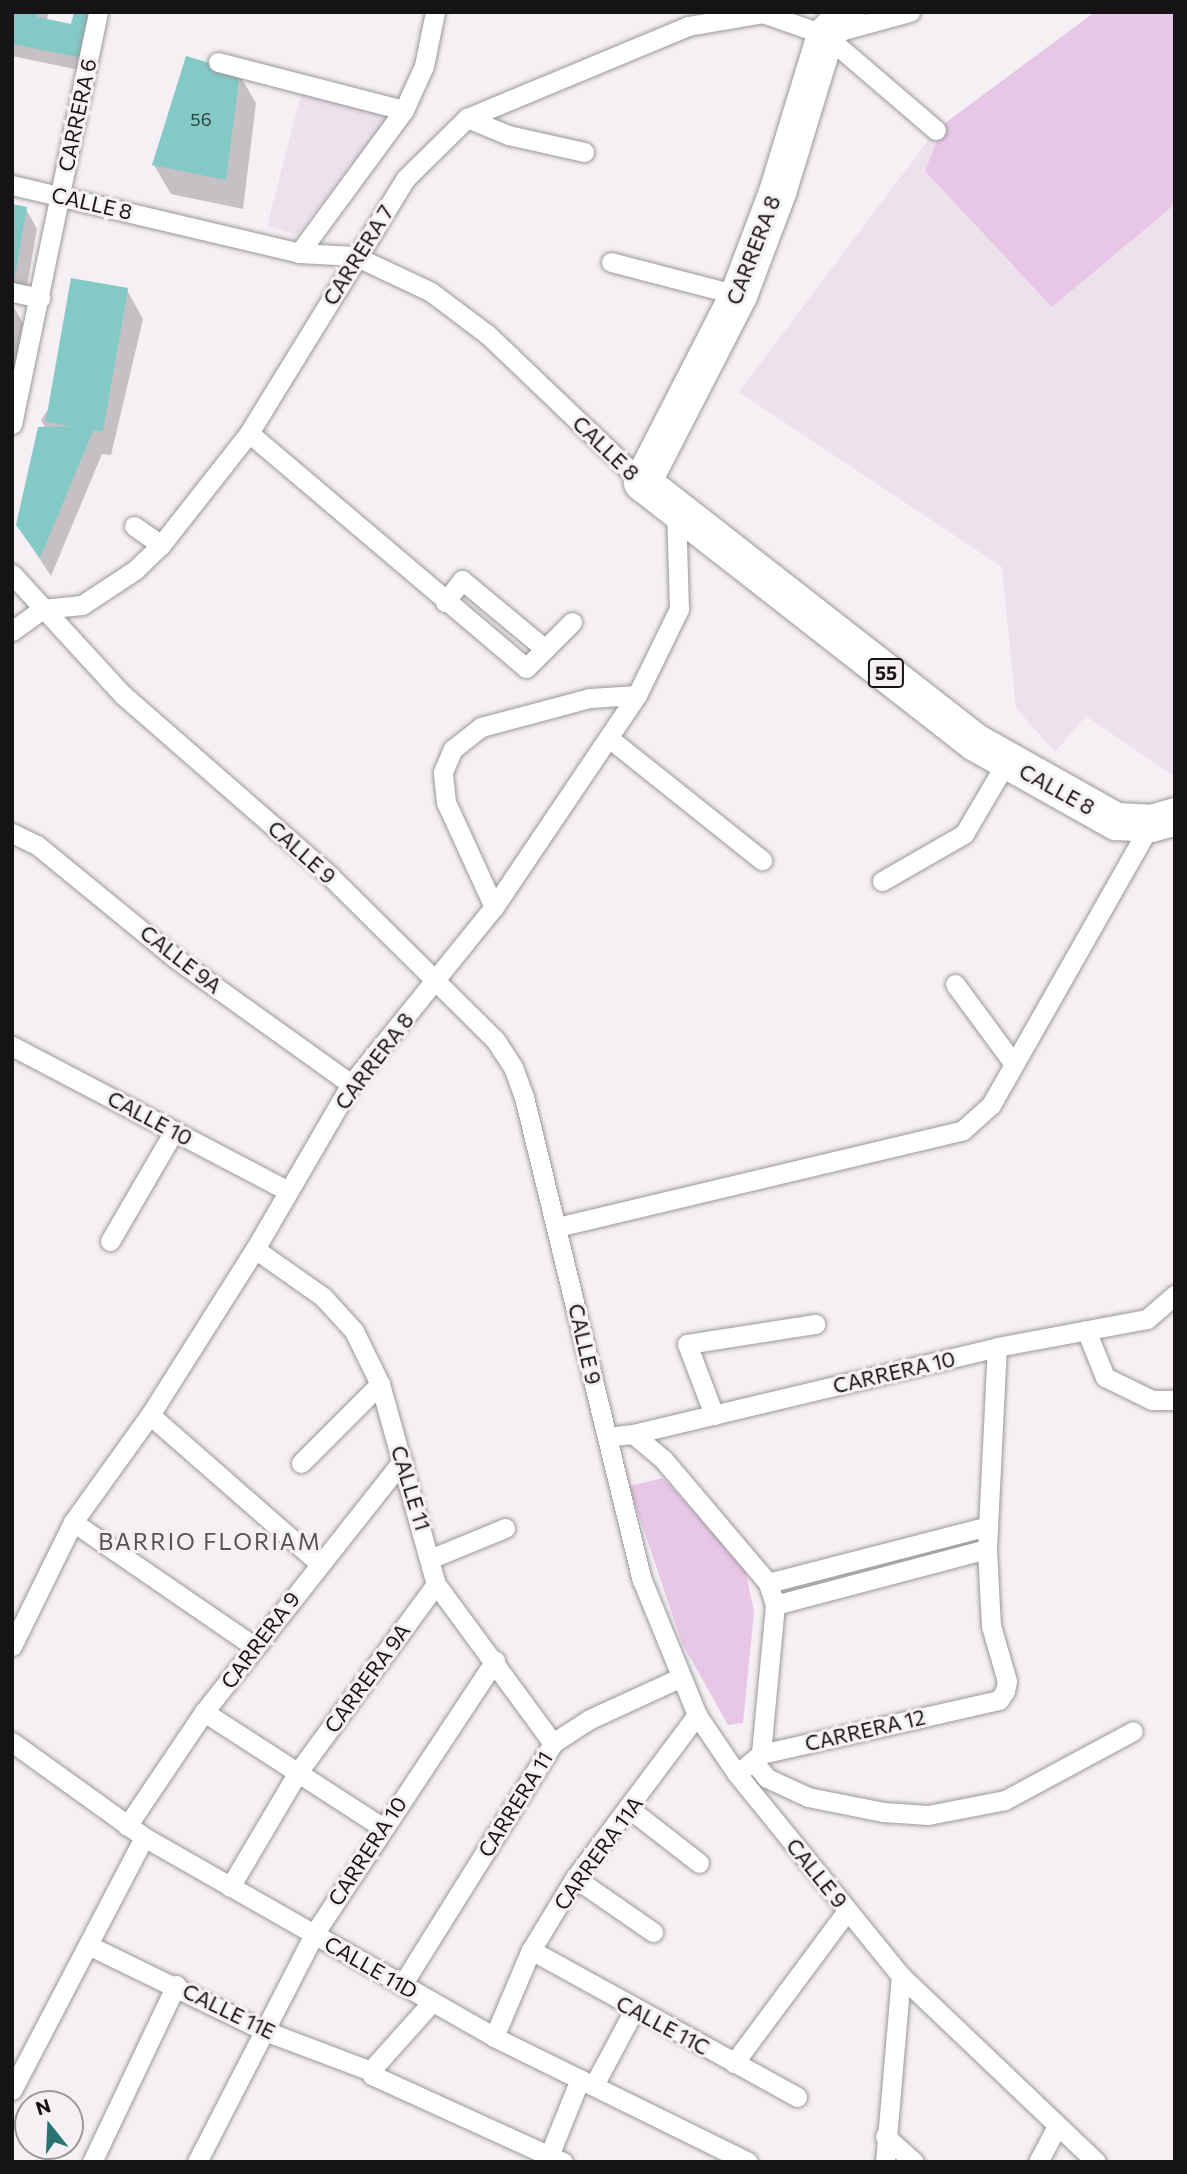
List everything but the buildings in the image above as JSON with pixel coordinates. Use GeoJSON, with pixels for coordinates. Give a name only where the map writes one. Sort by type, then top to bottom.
{"type":"FeatureCollection","features":[{"type":"Feature","properties":{"kind":"highway","name":"CARRERA 8"},"geometry":{"type":"LineString","coordinates":[[642,482],[738,295],[837,21]]}},
{"type":"Feature","properties":{"kind":"highway","name":"CALLE 8"},"geometry":{"type":"LineString","coordinates":[[642,482],[975,742],[1116,821],[1167,823]]}},
{"type":"Feature","properties":{"kind":"street","name":"CARRERA 6"},"geometry":{"type":"LineString","coordinates":[[12,424],[98,12]]}},
{"type":"Feature","properties":{"kind":"street"},"geometry":{"type":"LineString","coordinates":[[299,253],[404,110],[424,66],[435,12]]}},
{"type":"Feature","properties":{"kind":"street"},"geometry":{"type":"LineString","coordinates":[[837,21],[910,12]]}},
{"type":"Feature","properties":{"kind":"street","name":"CARRERA 7"},"geometry":{"type":"LineString","coordinates":[[35,601],[82,606],[135,570],[147,536],[248,433],[337,257],[406,178],[467,118],[688,26],[763,13],[837,21]]}},
{"type":"Feature","properties":{"kind":"street"},"geometry":{"type":"LineString","coordinates":[[837,21],[936,131]]}},
{"type":"Feature","properties":{"kind":"street"},"geometry":{"type":"LineString","coordinates":[[218,62],[404,110]]}},
{"type":"Feature","properties":{"kind":"street"},"geometry":{"type":"LineString","coordinates":[[467,118],[508,135],[584,152]]}},
{"type":"Feature","properties":{"kind":"street","name":"CALLE 8"},"geometry":{"type":"LineString","coordinates":[[12,185],[299,253],[337,257],[431,292],[487,334],[642,482]]}},
{"type":"Feature","properties":{"kind":"street"},"geometry":{"type":"LineString","coordinates":[[611,262],[738,295]]}},
{"type":"Feature","properties":{"kind":"street"},"geometry":{"type":"LineString","coordinates":[[12,292],[40,298]]}},
{"type":"Feature","properties":{"kind":"street"},"geometry":{"type":"LineString","coordinates":[[248,433],[526,668],[572,622]]}},
{"type":"Feature","properties":{"kind":"street","name":"CARRERA 8"},"geometry":{"type":"LineString","coordinates":[[12,1646],[73,1522],[150,1415],[256,1249],[351,1084],[494,907],[636,695],[679,608],[676,509]]}},
{"type":"Feature","properties":{"kind":"street","name":"CALLE 9"},"geometry":{"type":"LineString","coordinates":[[12,574],[123,695],[328,875],[496,1041],[513,1067],[557,1227],[642,1580],[679,1678],[697,1715],[750,1763],[847,1911],[901,1976],[1056,2128],[1096,2162]]}},
{"type":"Feature","properties":{"kind":"street"},"geometry":{"type":"LineString","coordinates":[[445,602],[462,580],[545,649]]}},
{"type":"Feature","properties":{"kind":"street"},"geometry":{"type":"LineString","coordinates":[[12,631],[35,601]]}},
{"type":"Feature","properties":{"kind":"street"},"geometry":{"type":"LineString","coordinates":[[494,907],[446,802],[443,772],[453,749],[481,727],[590,698],[636,695]]}},
{"type":"Feature","properties":{"kind":"street"},"geometry":{"type":"LineString","coordinates":[[609,738],[762,860]]}},
{"type":"Feature","properties":{"kind":"street"},"geometry":{"type":"LineString","coordinates":[[882,881],[964,834],[1007,761]]}},
{"type":"Feature","properties":{"kind":"street"},"geometry":{"type":"LineString","coordinates":[[557,1227],[963,1130],[991,1105],[1014,1064],[1167,823]]}},
{"type":"Feature","properties":{"kind":"street","name":"CALLE 9A"},"geometry":{"type":"LineString","coordinates":[[12,833],[37,845],[175,958],[351,1084]]}},
{"type":"Feature","properties":{"kind":"street"},"geometry":{"type":"LineString","coordinates":[[955,984],[1014,1064]]}},
{"type":"Feature","properties":{"kind":"street","name":"CALLE 10"},"geometry":{"type":"LineString","coordinates":[[12,1046],[288,1191]]}},
{"type":"Feature","properties":{"kind":"street"},"geometry":{"type":"LineString","coordinates":[[110,1241],[174,1131]]}},
{"type":"Feature","properties":{"kind":"street","name":"CALLE 11"},"geometry":{"type":"LineString","coordinates":[[256,1249],[323,1297],[355,1331],[380,1384],[432,1558],[436,1584],[553,1743]]}},
{"type":"Feature","properties":{"kind":"street","name":"CARRERA 10"},"geometry":{"type":"LineString","coordinates":[[607,1437],[633,1434],[997,1347],[1147,1319],[1175,1296]]}},
{"type":"Feature","properties":{"kind":"street"},"geometry":{"type":"LineString","coordinates":[[714,1415],[687,1344],[815,1324]]}},
{"type":"Feature","properties":{"kind":"street"},"geometry":{"type":"LineString","coordinates":[[1086,1330],[1105,1377],[1152,1400],[1175,1400]]}},
{"type":"Feature","properties":{"kind":"street"},"geometry":{"type":"LineString","coordinates":[[775,1605],[986,1549],[997,1347]]}},
{"type":"Feature","properties":{"kind":"street"},"geometry":{"type":"LineString","coordinates":[[301,1463],[380,1384]]}},
{"type":"Feature","properties":{"kind":"street"},"geometry":{"type":"LineString","coordinates":[[150,1415],[318,1562]]}},
{"type":"Feature","properties":{"kind":"street"},"geometry":{"type":"LineString","coordinates":[[633,1434],[663,1459],[768,1583],[775,1605],[750,1763],[767,1778],[808,1797],[883,1812],[928,1815],[1005,1800],[1133,1731]]}},
{"type":"Feature","properties":{"kind":"street","name":"CARRERA 9"},"geometry":{"type":"LineString","coordinates":[[12,2090],[90,1946],[135,1831],[204,1712],[318,1562],[402,1461]]}},
{"type":"Feature","properties":{"kind":"street"},"geometry":{"type":"LineString","coordinates":[[73,1522],[256,1647]]}},
{"type":"Feature","properties":{"kind":"street"},"geometry":{"type":"LineString","coordinates":[[768,1583],[988,1526]]}},
{"type":"Feature","properties":{"kind":"street"},"geometry":{"type":"LineString","coordinates":[[432,1558],[505,1528]]}},
{"type":"Feature","properties":{"kind":"street","name":"CARRERA 12"},"geometry":{"type":"LineString","coordinates":[[750,1763],[999,1700],[1007,1681],[991,1626],[986,1549]]}},
{"type":"Feature","properties":{"kind":"street","name":"CARRERA 9A"},"geometry":{"type":"LineString","coordinates":[[230,1887],[298,1772],[436,1584]]}},
{"type":"Feature","properties":{"kind":"street","name":"CARRERA 10"},"geometry":{"type":"LineString","coordinates":[[197,2162],[314,1934],[382,1827],[495,1661]]}},
{"type":"Feature","properties":{"kind":"street","name":"CARRERA 11"},"geometry":{"type":"LineString","coordinates":[[402,1985],[553,1743],[590,1719],[679,1678]]}},
{"type":"Feature","properties":{"kind":"street"},"geometry":{"type":"LineString","coordinates":[[204,1712],[382,1827]]}},
{"type":"Feature","properties":{"kind":"street","name":"CARRERA 11A"},"geometry":{"type":"LineString","coordinates":[[494,2037],[531,1950],[575,1878],[631,1810],[697,1715]]}},
{"type":"Feature","properties":{"kind":"street","name":"CALLE 11D"},"geometry":{"type":"LineString","coordinates":[[12,1742],[135,1831],[230,1887],[494,2037],[744,2160]]}},
{"type":"Feature","properties":{"kind":"street"},"geometry":{"type":"LineString","coordinates":[[631,1810],[699,1863]]}},
{"type":"Feature","properties":{"kind":"street"},"geometry":{"type":"LineString","coordinates":[[575,1878],[653,1932]]}},
{"type":"Feature","properties":{"kind":"street"},"geometry":{"type":"LineString","coordinates":[[734,2063],[847,1911]]}},
{"type":"Feature","properties":{"kind":"street","name":"CALLE 11E"},"geometry":{"type":"LineString","coordinates":[[90,1946],[176,1985],[265,2031],[371,2070],[556,2159]]}},
{"type":"Feature","properties":{"kind":"street","name":"CALLE 11C"},"geometry":{"type":"LineString","coordinates":[[531,1950],[634,2010],[797,2097]]}},
{"type":"Feature","properties":{"kind":"street"},"geometry":{"type":"LineString","coordinates":[[885,2162],[885,2136],[901,1976]]}},
{"type":"Feature","properties":{"kind":"street"},"geometry":{"type":"LineString","coordinates":[[92,2162],[176,1985]]}},
{"type":"Feature","properties":{"kind":"street"},"geometry":{"type":"LineString","coordinates":[[371,2070],[432,2002]]}},
{"type":"Feature","properties":{"kind":"street"},"geometry":{"type":"LineString","coordinates":[[556,2159],[587,2082],[634,2010]]}},
{"type":"Feature","properties":{"kind":"street"},"geometry":{"type":"LineString","coordinates":[[1038,2162],[1056,2128]]}},
{"type":"Feature","properties":{"kind":"street"},"geometry":{"type":"LineString","coordinates":[[885,2136],[914,2162]]}},
{"type":"Feature","properties":{"kind":"shaded area"},"geometry":{"type":"Polygon","coordinates":[[[1095,12],[1175,12],[1175,777],[1086,716],[1055,752],[1016,708],[1002,567],[739,392],[936,130],[1095,12]]]}},
{"type":"Feature","properties":{"kind":"shaded area"},"geometry":{"type":"Polygon","coordinates":[[[1095,12],[1175,12],[1175,204],[1052,307],[925,171],[944,124],[1095,12]]]}},
{"type":"Feature","properties":{"kind":"shaded area"},"geometry":{"type":"Polygon","coordinates":[[[302,91],[390,114],[297,235],[267,226],[302,91]]]}},
{"type":"Feature","properties":{"kind":"shaded area"},"geometry":{"type":"Polygon","coordinates":[[[663,1478],[745,1568],[754,1612],[743,1723],[728,1725],[682,1643],[629,1486],[663,1478]]]}},
{"type":"Feature","properties":{"kind":"district","name":"BARRIO FLORIAM"},"geometry":{"type":"Point","coordinates":[210,1541]}}]}
